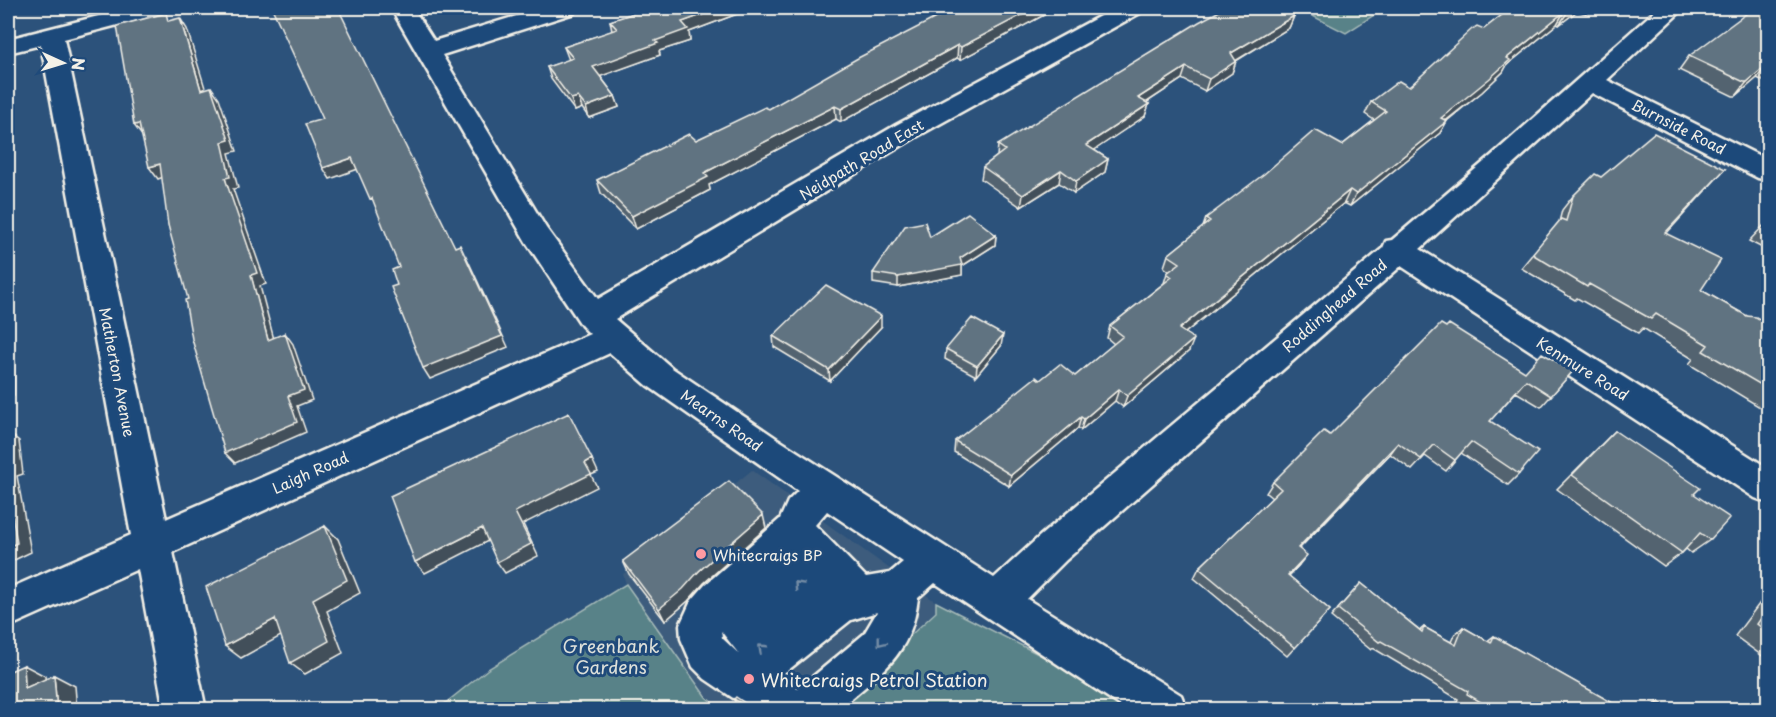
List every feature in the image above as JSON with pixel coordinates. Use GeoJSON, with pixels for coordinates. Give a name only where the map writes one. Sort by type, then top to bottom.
{"type":"FeatureCollection","features":[{"type":"Feature","properties":{"kind":"street"},"geometry":{"type":"LineString","coordinates":[[8,46],[156,8]]}},
{"type":"Feature","properties":{"kind":"street","name":"Mearns Road"},"geometry":{"type":"LineString","coordinates":[[402,8],[536,235],[604,327],[660,377],[824,489],[1166,710]]}},
{"type":"Feature","properties":{"kind":"street"},"geometry":{"type":"LineString","coordinates":[[428,51],[566,8]]}},
{"type":"Feature","properties":{"kind":"street","name":"Neidpath Road East"},"geometry":{"type":"LineString","coordinates":[[604,327],[906,131],[1132,8]]}},
{"type":"Feature","properties":{"kind":"street","name":"Roddinghead Road"},"geometry":{"type":"LineString","coordinates":[[997,602],[1053,548],[1160,458],[1590,82],[1671,8]]}},
{"type":"Feature","properties":{"kind":"street","name":"Matherton Avenue"},"geometry":{"type":"LineString","coordinates":[[51,35],[185,710]]}},
{"type":"Feature","properties":{"kind":"street","name":"Burnside Road"},"geometry":{"type":"LineString","coordinates":[[1590,82],[1768,171]]}},
{"type":"Feature","properties":{"kind":"street","name":"Kenmure Road"},"geometry":{"type":"LineString","coordinates":[[1397,249],[1768,487]]}},
{"type":"Feature","properties":{"kind":"street","name":"Laigh Road"},"geometry":{"type":"LineString","coordinates":[[8,608],[152,543],[604,327]]}},
{"type":"Feature","properties":{"kind":"street"},"geometry":{"type":"LineString","coordinates":[[794,710],[730,673],[713,660],[701,637],[700,623],[824,489]]}},
{"type":"Feature","properties":{"kind":"street"},"geometry":{"type":"LineString","coordinates":[[828,617],[900,589],[933,560]]}},
{"type":"Feature","properties":{"kind":"street"},"geometry":{"type":"LineString","coordinates":[[756,564],[828,617]]}},
{"type":"Feature","properties":{"kind":"street"},"geometry":{"type":"LineString","coordinates":[[756,564],[828,617]]}},
{"type":"Feature","properties":{"kind":"street"},"geometry":{"type":"LineString","coordinates":[[805,710],[878,648],[895,623],[900,589]]}},
{"type":"Feature","properties":{"kind":"shaded area"},"geometry":{"type":"Polygon","coordinates":[[[752,470],[936,602],[936,611],[829,709],[719,709],[706,697],[626,584],[623,574],[752,470]]]}},
{"type":"Feature","properties":{"kind":"green space"},"geometry":{"type":"Polygon","coordinates":[[[1297,8],[1377,8],[1382,10],[1346,33],[1297,8]]]}},
{"type":"Feature","properties":{"kind":"green space","name":"Greenbank Gardens"},"geometry":{"type":"Polygon","coordinates":[[[626,584],[706,697],[719,709],[438,709],[488,669],[626,584]]]}},
{"type":"Feature","properties":{"kind":"green space"},"geometry":{"type":"Polygon","coordinates":[[[936,602],[1093,682],[1134,710],[829,710],[936,612],[936,602]]]}},
{"type":"Feature","properties":{"kind":"building"},"geometry":{"type":"Polygon","coordinates":[[[272,8],[338,8],[455,247],[460,245],[502,336],[423,368],[391,287],[397,285],[392,270],[399,267],[372,198],[370,199],[352,158],[323,168],[305,124],[323,119],[272,8]]]}},
{"type":"Feature","properties":{"kind":"building"},"geometry":{"type":"Polygon","coordinates":[[[649,8],[721,8],[682,22],[688,29],[655,41],[658,43],[593,67],[615,96],[586,107],[578,97],[571,99],[547,67],[573,58],[564,47],[617,29],[610,21],[649,8]]]}},
{"type":"Feature","properties":{"kind":"building"},"geometry":{"type":"Polygon","coordinates":[[[955,8],[1035,8],[961,47],[958,45],[841,109],[835,106],[704,173],[708,177],[632,216],[597,180],[689,134],[696,140],[765,107],[769,109],[858,58],[955,8]]]}},
{"type":"Feature","properties":{"kind":"building"},"geometry":{"type":"Polygon","coordinates":[[[1225,8],[1278,8],[1294,16],[1231,53],[1236,61],[1209,79],[1186,67],[1138,98],[1149,104],[1086,145],[1108,159],[1076,181],[1061,170],[1023,195],[983,167],[1005,150],[998,145],[1225,8]]]}},
{"type":"Feature","properties":{"kind":"building"},"geometry":{"type":"Polygon","coordinates":[[[1511,8],[1573,8],[1567,13],[1564,12],[1507,58],[1510,60],[1441,118],[1447,121],[1356,194],[1350,190],[1179,329],[1194,339],[1127,396],[1119,389],[1011,475],[955,441],[1036,377],[1040,380],[1060,364],[1075,376],[1123,336],[1110,326],[1172,277],[1167,273],[1180,263],[1168,255],[1210,221],[1206,218],[1264,174],[1315,130],[1342,145],[1386,111],[1371,102],[1399,81],[1409,87],[1472,29],[1477,26],[1484,29],[1511,8]]]}},
{"type":"Feature","properties":{"kind":"building"},"geometry":{"type":"Polygon","coordinates":[[[1754,8],[1768,8],[1768,64],[1747,82],[1689,56],[1754,8]]]}},
{"type":"Feature","properties":{"kind":"building"},"geometry":{"type":"Polygon","coordinates":[[[166,13],[168,21],[180,18],[201,90],[211,87],[229,140],[222,142],[230,177],[225,178],[257,273],[251,275],[268,340],[285,333],[304,390],[288,396],[297,422],[225,453],[192,339],[185,300],[188,299],[168,225],[160,164],[149,167],[139,124],[134,125],[117,26],[166,13]]]}},
{"type":"Feature","properties":{"kind":"building"},"geometry":{"type":"Polygon","coordinates":[[[1654,133],[1725,169],[1665,233],[1721,260],[1701,290],[1747,316],[1756,317],[1768,324],[1768,389],[1703,351],[1708,345],[1656,314],[1651,319],[1589,284],[1587,287],[1532,254],[1561,219],[1566,221],[1573,196],[1595,174],[1601,177],[1654,133]]]}},
{"type":"Feature","properties":{"kind":"building"},"geometry":{"type":"Polygon","coordinates":[[[968,213],[996,235],[960,258],[962,265],[898,277],[873,273],[905,226],[925,222],[930,237],[968,213]]]}},
{"type":"Feature","properties":{"kind":"building"},"geometry":{"type":"Polygon","coordinates":[[[826,285],[881,316],[829,370],[773,336],[826,285]]]}},
{"type":"Feature","properties":{"kind":"building"},"geometry":{"type":"Polygon","coordinates":[[[972,318],[1003,335],[977,366],[946,349],[972,318]]]}},
{"type":"Feature","properties":{"kind":"building"},"geometry":{"type":"Polygon","coordinates":[[[1441,324],[1446,327],[1449,324],[1525,372],[1542,353],[1573,371],[1551,396],[1526,380],[1490,421],[1538,452],[1519,474],[1471,442],[1455,460],[1434,445],[1421,459],[1398,443],[1298,548],[1307,555],[1288,575],[1330,610],[1295,648],[1199,568],[1281,489],[1273,482],[1324,431],[1330,435],[1441,324]]]}},
{"type":"Feature","properties":{"kind":"building"},"geometry":{"type":"Polygon","coordinates":[[[569,413],[592,459],[585,463],[591,474],[515,512],[531,544],[497,562],[482,528],[415,562],[390,496],[569,413]]]}},
{"type":"Feature","properties":{"kind":"building"},"geometry":{"type":"Polygon","coordinates":[[[1615,431],[1700,488],[1694,494],[1730,518],[1710,540],[1700,533],[1682,553],[1572,475],[1615,431]]]}},
{"type":"Feature","properties":{"kind":"building","name":"Whitecraigs BP"},"geometry":{"type":"Polygon","coordinates":[[[729,481],[763,515],[659,609],[623,561],[729,481]]]}},
{"type":"Feature","properties":{"kind":"building"},"geometry":{"type":"Polygon","coordinates":[[[8,489],[17,543],[8,547],[8,489]]]}},
{"type":"Feature","properties":{"kind":"building"},"geometry":{"type":"Polygon","coordinates":[[[325,526],[347,580],[313,599],[329,641],[290,663],[275,619],[225,646],[206,587],[325,526]]]}},
{"type":"Feature","properties":{"kind":"building"},"geometry":{"type":"Polygon","coordinates":[[[1361,583],[1422,632],[1424,627],[1456,645],[1463,627],[1491,643],[1494,636],[1625,710],[1494,710],[1467,694],[1468,691],[1381,641],[1379,642],[1338,609],[1361,583]]]}},
{"type":"Feature","properties":{"kind":"building"},"geometry":{"type":"Polygon","coordinates":[[[1768,608],[1768,633],[1757,624],[1768,608]]]}},
{"type":"Feature","properties":{"kind":"building"},"geometry":{"type":"Polygon","coordinates":[[[24,665],[25,688],[54,675],[57,710],[8,710],[8,672],[24,665]]]}},
{"type":"Feature","properties":{"kind":"building"},"geometry":{"type":"Polygon","coordinates":[[[736,697],[748,705],[766,705],[763,710],[751,710],[734,699],[736,697]]]}},
{"type":"Feature","properties":{"kind":"building"},"geometry":{"type":"Polygon","coordinates":[[[1658,702],[1673,710],[1656,710],[1658,702]]]}},
{"type":"Feature","properties":{"kind":"place","name":"Whitecraigs BP"},"geometry":{"type":"Point","coordinates":[701,554]}},
{"type":"Feature","properties":{"kind":"place","name":"Whitecraigs Petrol Station"},"geometry":{"type":"Point","coordinates":[749,679]}}]}
